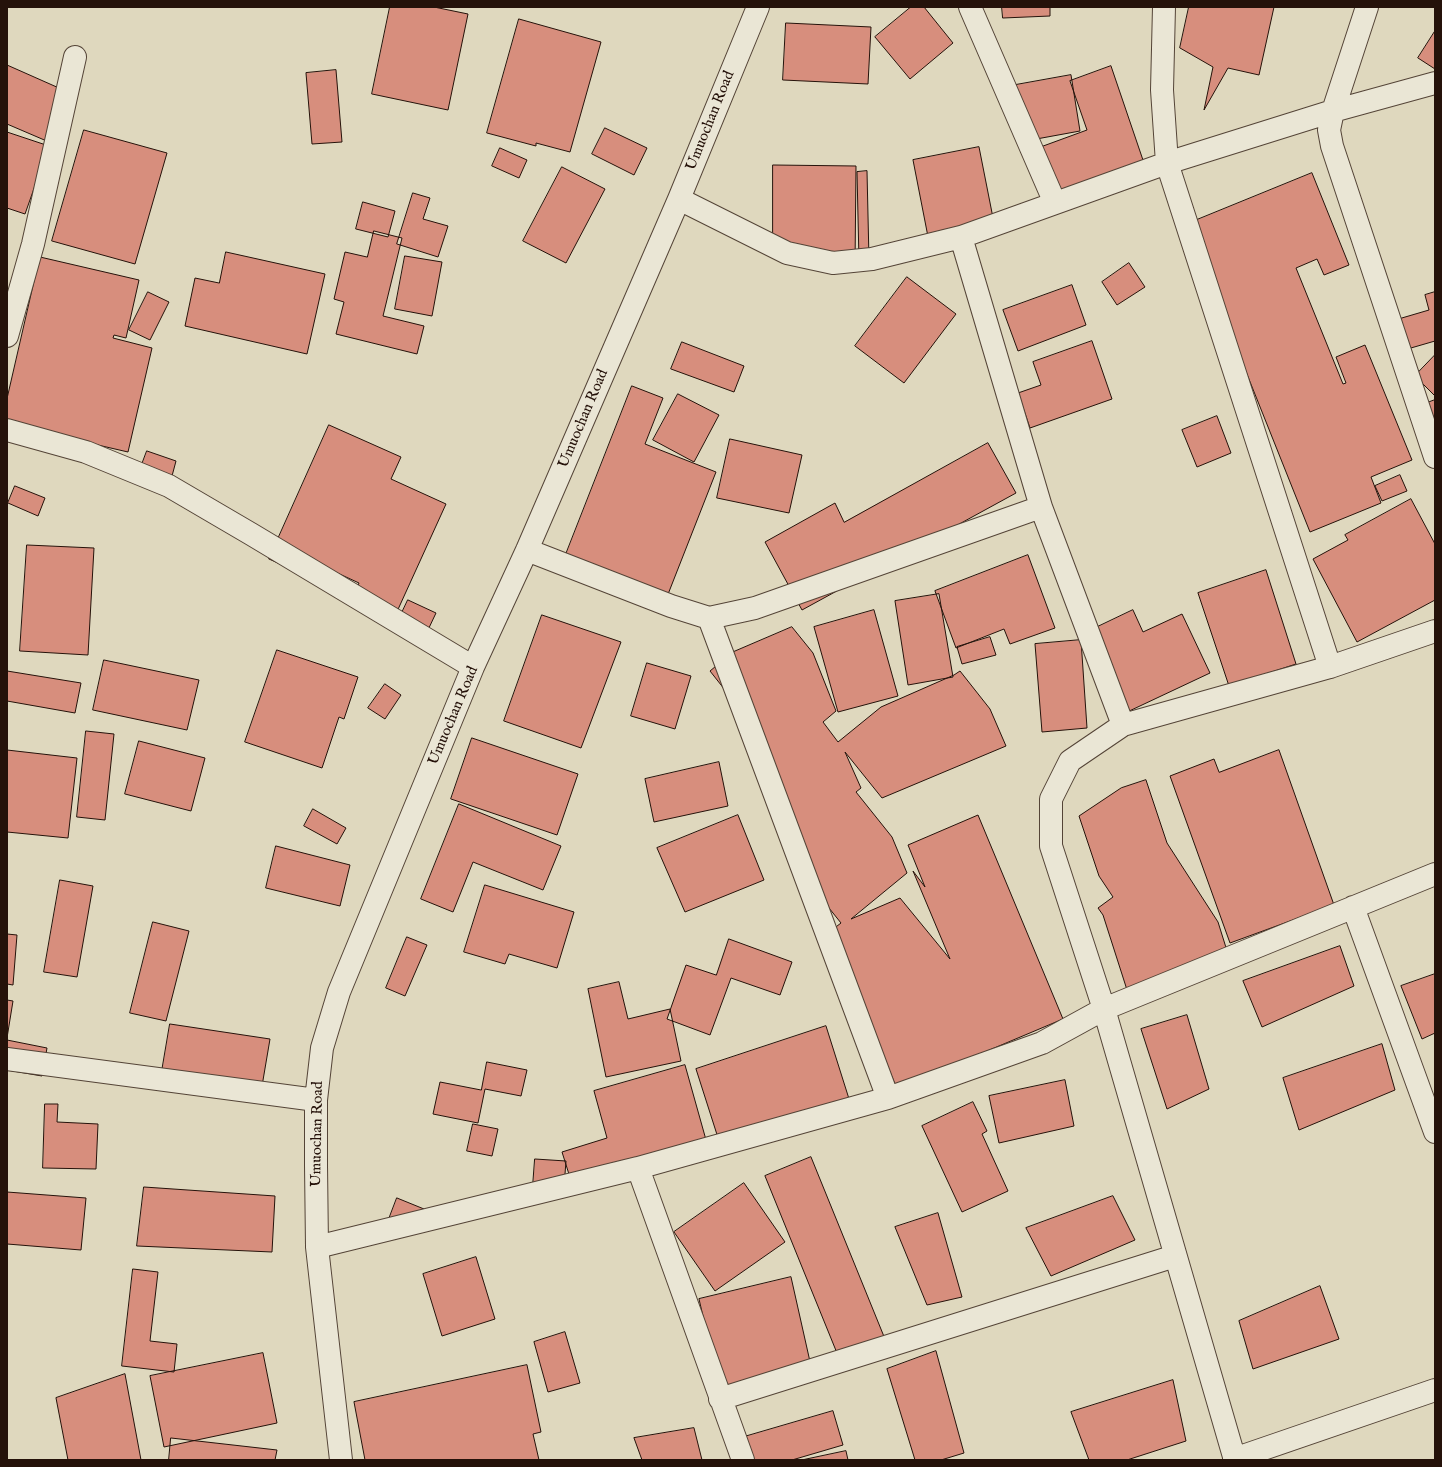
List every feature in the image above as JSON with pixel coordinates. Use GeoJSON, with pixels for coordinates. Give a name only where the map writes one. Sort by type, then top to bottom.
{"type":"FeatureCollection","features":[{"type":"Feature","properties":{"kind":"street","name":"Umuochan Road"},"geometry":{"type":"LineString","coordinates":[[341,1460],[317,1247],[316,1100],[322,1048],[339,992],[473,668],[527,550],[678,199],[758,7]]}},
{"type":"Feature","properties":{"kind":"street"},"geometry":{"type":"LineString","coordinates":[[970,7],[1055,203]]}},
{"type":"Feature","properties":{"kind":"street"},"geometry":{"type":"LineString","coordinates":[[1164,7],[1162,90],[1166,163],[1330,667]]}},
{"type":"Feature","properties":{"kind":"street"},"geometry":{"type":"LineString","coordinates":[[1366,7],[1333,111],[1329,130],[1332,146],[1435,457]]}},
{"type":"Feature","properties":{"kind":"street"},"geometry":{"type":"LineString","coordinates":[[7,336],[33,244],[75,57]]}},
{"type":"Feature","properties":{"kind":"street"},"geometry":{"type":"LineString","coordinates":[[678,199],[787,253],[833,263],[872,259],[961,237],[1166,163],[1333,111],[1435,83]]}},
{"type":"Feature","properties":{"kind":"street"},"geometry":{"type":"LineString","coordinates":[[961,237],[1042,507],[1123,725]]}},
{"type":"Feature","properties":{"kind":"street"},"geometry":{"type":"LineString","coordinates":[[7,430],[86,452],[169,486],[252,534],[473,668]]}},
{"type":"Feature","properties":{"kind":"street"},"geometry":{"type":"LineString","coordinates":[[527,550],[671,606],[709,618],[755,608],[1042,507]]}},
{"type":"Feature","properties":{"kind":"street"},"geometry":{"type":"LineString","coordinates":[[709,618],[888,1098]]}},
{"type":"Feature","properties":{"kind":"street"},"geometry":{"type":"LineString","coordinates":[[1435,631],[1330,667],[1123,725],[1070,761],[1051,799],[1051,846],[1104,1009],[1234,1459],[1435,1390]]}},
{"type":"Feature","properties":{"kind":"street"},"geometry":{"type":"LineString","coordinates":[[317,1247],[638,1168],[888,1098],[1042,1043],[1104,1009],[1435,874]]}},
{"type":"Feature","properties":{"kind":"street"},"geometry":{"type":"LineString","coordinates":[[1352,907],[1435,1132]]}},
{"type":"Feature","properties":{"kind":"street"},"geometry":{"type":"LineString","coordinates":[[7,1059],[316,1100]]}},
{"type":"Feature","properties":{"kind":"street"},"geometry":{"type":"LineString","coordinates":[[638,1168],[743,1460]]}},
{"type":"Feature","properties":{"kind":"street"},"geometry":{"type":"LineString","coordinates":[[720,1399],[1175,1256]]}},
{"type":"Feature","properties":{"kind":"building"},"geometry":{"type":"Polygon","coordinates":[[[390,7],[434,7],[468,14],[448,110],[372,94],[390,7]]]}},
{"type":"Feature","properties":{"kind":"building"},"geometry":{"type":"Polygon","coordinates":[[[911,7],[924,7],[953,43],[910,79],[875,37],[911,7]]]}},
{"type":"Feature","properties":{"kind":"building"},"geometry":{"type":"Polygon","coordinates":[[[1002,7],[1050,7],[1050,16],[1003,18],[1002,7]]]}},
{"type":"Feature","properties":{"kind":"building"},"geometry":{"type":"Polygon","coordinates":[[[1189,7],[1274,7],[1259,75],[1228,68],[1204,110],[1213,67],[1180,48],[1189,7]]]}},
{"type":"Feature","properties":{"kind":"building"},"geometry":{"type":"Polygon","coordinates":[[[519,19],[601,42],[570,152],[536,143],[536,146],[487,133],[519,19]]]}},
{"type":"Feature","properties":{"kind":"building"},"geometry":{"type":"Polygon","coordinates":[[[786,23],[871,27],[868,84],[783,80],[786,23]]]}},
{"type":"Feature","properties":{"kind":"building"},"geometry":{"type":"Polygon","coordinates":[[[1435,31],[1435,69],[1418,58],[1435,31]]]}},
{"type":"Feature","properties":{"kind":"building"},"geometry":{"type":"Polygon","coordinates":[[[7,65],[77,96],[56,145],[7,124],[7,65]]]}},
{"type":"Feature","properties":{"kind":"building"},"geometry":{"type":"Polygon","coordinates":[[[1111,66],[1145,166],[1052,199],[1035,149],[1087,130],[1070,81],[1111,66]]]}},
{"type":"Feature","properties":{"kind":"building"},"geometry":{"type":"Polygon","coordinates":[[[336,70],[342,142],[312,144],[306,73],[336,70]]]}},
{"type":"Feature","properties":{"kind":"building"},"geometry":{"type":"Polygon","coordinates":[[[1071,75],[1080,131],[1020,142],[1010,86],[1071,75]]]}},
{"type":"Feature","properties":{"kind":"building"},"geometry":{"type":"Polygon","coordinates":[[[605,128],[647,148],[634,175],[592,154],[605,128]]]}},
{"type":"Feature","properties":{"kind":"building"},"geometry":{"type":"Polygon","coordinates":[[[84,130],[167,153],[135,264],[52,241],[84,130]]]}},
{"type":"Feature","properties":{"kind":"building"},"geometry":{"type":"Polygon","coordinates":[[[7,132],[49,146],[25,214],[7,208],[7,132]]]}},
{"type":"Feature","properties":{"kind":"building"},"geometry":{"type":"Polygon","coordinates":[[[979,147],[996,233],[930,247],[913,160],[979,147]]]}},
{"type":"Feature","properties":{"kind":"building"},"geometry":{"type":"Polygon","coordinates":[[[500,148],[527,160],[519,178],[492,166],[500,148]]]}},
{"type":"Feature","properties":{"kind":"building"},"geometry":{"type":"Polygon","coordinates":[[[773,165],[856,166],[855,267],[773,254],[773,165]]]}},
{"type":"Feature","properties":{"kind":"building"},"geometry":{"type":"Polygon","coordinates":[[[562,167],[605,189],[566,263],[523,241],[562,167]]]}},
{"type":"Feature","properties":{"kind":"building"},"geometry":{"type":"Polygon","coordinates":[[[867,171],[869,260],[859,261],[857,172],[867,171]]]}},
{"type":"Feature","properties":{"kind":"building"},"geometry":{"type":"Polygon","coordinates":[[[1312,173],[1349,265],[1324,275],[1317,259],[1296,268],[1343,384],[1346,383],[1336,357],[1365,345],[1412,460],[1371,477],[1381,503],[1310,532],[1187,224],[1312,173]]]}},
{"type":"Feature","properties":{"kind":"building"},"geometry":{"type":"Polygon","coordinates":[[[413,193],[430,198],[423,219],[448,226],[438,257],[397,244],[413,193]]]}},
{"type":"Feature","properties":{"kind":"building"},"geometry":{"type":"Polygon","coordinates":[[[363,202],[395,211],[388,237],[356,229],[363,202]]]}},
{"type":"Feature","properties":{"kind":"building"},"geometry":{"type":"Polygon","coordinates":[[[374,231],[402,238],[383,316],[424,326],[417,354],[336,334],[344,302],[334,299],[345,252],[367,257],[374,231]]]}},
{"type":"Feature","properties":{"kind":"building"},"geometry":{"type":"Polygon","coordinates":[[[226,252],[325,274],[307,354],[185,326],[195,278],[219,283],[226,252]]]}},
{"type":"Feature","properties":{"kind":"building"},"geometry":{"type":"Polygon","coordinates":[[[405,256],[442,262],[432,316],[395,309],[405,256]]]}},
{"type":"Feature","properties":{"kind":"building"},"geometry":{"type":"Polygon","coordinates":[[[40,257],[139,280],[126,338],[114,335],[113,338],[152,348],[128,452],[7,424],[7,399],[40,257]]]}},
{"type":"Feature","properties":{"kind":"building"},"geometry":{"type":"Polygon","coordinates":[[[1129,263],[1145,287],[1117,305],[1102,282],[1129,263]]]}},
{"type":"Feature","properties":{"kind":"building"},"geometry":{"type":"Polygon","coordinates":[[[907,277],[956,314],[904,383],[855,346],[907,277]]]}},
{"type":"Feature","properties":{"kind":"building"},"geometry":{"type":"Polygon","coordinates":[[[1072,285],[1086,325],[1018,351],[1003,310],[1072,285]]]}},
{"type":"Feature","properties":{"kind":"building"},"geometry":{"type":"Polygon","coordinates":[[[148,292],[169,302],[150,340],[129,330],[148,292]]]}},
{"type":"Feature","properties":{"kind":"building"},"geometry":{"type":"Polygon","coordinates":[[[1435,292],[1435,341],[1404,350],[1395,320],[1429,310],[1425,295],[1435,292]]]}},
{"type":"Feature","properties":{"kind":"building"},"geometry":{"type":"Polygon","coordinates":[[[1092,341],[1112,399],[1030,428],[1018,393],[1041,385],[1033,362],[1092,341]]]}},
{"type":"Feature","properties":{"kind":"building"},"geometry":{"type":"Polygon","coordinates":[[[682,342],[744,366],[734,392],[671,369],[682,342]]]}},
{"type":"Feature","properties":{"kind":"building"},"geometry":{"type":"Polygon","coordinates":[[[1435,355],[1435,396],[1415,376],[1435,355]]]}},
{"type":"Feature","properties":{"kind":"building"},"geometry":{"type":"Polygon","coordinates":[[[632,386],[663,398],[645,444],[716,472],[663,607],[561,567],[632,386]]]}},
{"type":"Feature","properties":{"kind":"building"},"geometry":{"type":"Polygon","coordinates":[[[678,394],[719,415],[694,462],[653,440],[678,394]]]}},
{"type":"Feature","properties":{"kind":"building"},"geometry":{"type":"Polygon","coordinates":[[[1435,400],[1435,431],[1427,403],[1435,400]]]}},
{"type":"Feature","properties":{"kind":"building"},"geometry":{"type":"Polygon","coordinates":[[[1217,416],[1231,453],[1197,467],[1182,430],[1217,416]]]}},
{"type":"Feature","properties":{"kind":"building"},"geometry":{"type":"Polygon","coordinates":[[[329,425],[401,457],[391,479],[446,504],[395,616],[353,598],[359,583],[333,571],[327,585],[269,559],[329,425]]]}},
{"type":"Feature","properties":{"kind":"building"},"geometry":{"type":"Polygon","coordinates":[[[730,439],[802,455],[789,513],[717,498],[730,439]]]}},
{"type":"Feature","properties":{"kind":"building"},"geometry":{"type":"Polygon","coordinates":[[[988,443],[1016,493],[802,610],[765,542],[835,503],[844,522],[988,443]]]}},
{"type":"Feature","properties":{"kind":"building"},"geometry":{"type":"Polygon","coordinates":[[[147,451],[176,461],[172,476],[141,467],[147,451]]]}},
{"type":"Feature","properties":{"kind":"building"},"geometry":{"type":"Polygon","coordinates":[[[1400,475],[1407,491],[1382,501],[1375,486],[1400,475]]]}},
{"type":"Feature","properties":{"kind":"building"},"geometry":{"type":"Polygon","coordinates":[[[15,486],[45,498],[38,516],[8,503],[15,486]]]}},
{"type":"Feature","properties":{"kind":"building"},"geometry":{"type":"Polygon","coordinates":[[[1411,499],[1435,544],[1435,600],[1357,642],[1313,559],[1348,540],[1345,535],[1411,499]]]}},
{"type":"Feature","properties":{"kind":"building"},"geometry":{"type":"Polygon","coordinates":[[[27,545],[94,548],[88,655],[20,651],[27,545]]]}},
{"type":"Feature","properties":{"kind":"building"},"geometry":{"type":"Polygon","coordinates":[[[1028,555],[1055,628],[1010,644],[1004,629],[956,648],[935,591],[1028,555]]]}},
{"type":"Feature","properties":{"kind":"building"},"geometry":{"type":"Polygon","coordinates":[[[1266,570],[1296,664],[1229,686],[1198,593],[1266,570]]]}},
{"type":"Feature","properties":{"kind":"building"},"geometry":{"type":"Polygon","coordinates":[[[939,594],[953,677],[908,685],[895,601],[939,594]]]}},
{"type":"Feature","properties":{"kind":"building"},"geometry":{"type":"Polygon","coordinates":[[[408,600],[436,613],[427,632],[399,619],[408,600]]]}},
{"type":"Feature","properties":{"kind":"building"},"geometry":{"type":"Polygon","coordinates":[[[874,610],[898,696],[838,712],[814,627],[874,610]]]}},
{"type":"Feature","properties":{"kind":"building"},"geometry":{"type":"Polygon","coordinates":[[[1133,610],[1143,632],[1182,614],[1210,673],[1125,713],[1087,632],[1133,610]]]}},
{"type":"Feature","properties":{"kind":"building"},"geometry":{"type":"Polygon","coordinates":[[[542,615],[621,642],[581,748],[504,721],[542,615]]]}},
{"type":"Feature","properties":{"kind":"building"},"geometry":{"type":"Polygon","coordinates":[[[792,627],[813,653],[836,711],[823,722],[838,742],[881,707],[960,671],[990,709],[1006,746],[882,798],[845,752],[861,788],[856,792],[892,837],[907,873],[851,919],[900,898],[950,959],[913,871],[925,887],[908,845],[978,815],[1063,1019],[897,1089],[832,930],[841,923],[817,893],[740,709],[710,671],[733,652],[792,627]]]}},
{"type":"Feature","properties":{"kind":"building"},"geometry":{"type":"Polygon","coordinates":[[[990,637],[996,655],[962,664],[957,647],[990,637]]]}},
{"type":"Feature","properties":{"kind":"building"},"geometry":{"type":"Polygon","coordinates":[[[1081,640],[1087,728],[1042,732],[1035,644],[1081,640]]]}},
{"type":"Feature","properties":{"kind":"building"},"geometry":{"type":"Polygon","coordinates":[[[277,650],[358,677],[344,719],[339,717],[322,768],[245,742],[277,650]]]}},
{"type":"Feature","properties":{"kind":"building"},"geometry":{"type":"Polygon","coordinates":[[[104,660],[199,680],[187,730],[93,710],[104,660]]]}},
{"type":"Feature","properties":{"kind":"building"},"geometry":{"type":"Polygon","coordinates":[[[647,663],[691,676],[675,729],[631,716],[647,663]]]}},
{"type":"Feature","properties":{"kind":"building"},"geometry":{"type":"Polygon","coordinates":[[[7,671],[81,683],[75,713],[7,701],[7,671]]]}},
{"type":"Feature","properties":{"kind":"building"},"geometry":{"type":"Polygon","coordinates":[[[385,684],[401,695],[385,719],[368,708],[385,684]]]}},
{"type":"Feature","properties":{"kind":"building"},"geometry":{"type":"Polygon","coordinates":[[[86,731],[114,734],[105,820],[77,817],[86,731]]]}},
{"type":"Feature","properties":{"kind":"building"},"geometry":{"type":"Polygon","coordinates":[[[472,738],[578,774],[557,835],[451,799],[472,738]]]}},
{"type":"Feature","properties":{"kind":"building"},"geometry":{"type":"Polygon","coordinates":[[[139,741],[205,758],[191,811],[125,794],[139,741]]]}},
{"type":"Feature","properties":{"kind":"building"},"geometry":{"type":"Polygon","coordinates":[[[7,750],[77,758],[68,838],[7,832],[7,750]]]}},
{"type":"Feature","properties":{"kind":"building"},"geometry":{"type":"Polygon","coordinates":[[[1279,750],[1334,905],[1230,943],[1170,776],[1214,759],[1219,772],[1279,750]]]}},
{"type":"Feature","properties":{"kind":"building"},"geometry":{"type":"Polygon","coordinates":[[[719,762],[728,806],[654,822],[645,779],[719,762]]]}},
{"type":"Feature","properties":{"kind":"building"},"geometry":{"type":"Polygon","coordinates":[[[1146,780],[1167,843],[1218,922],[1228,954],[1128,993],[1103,915],[1098,908],[1113,897],[1099,876],[1079,816],[1121,788],[1146,780]]]}},
{"type":"Feature","properties":{"kind":"building"},"geometry":{"type":"Polygon","coordinates":[[[459,804],[561,846],[543,890],[473,862],[453,912],[421,899],[459,804]]]}},
{"type":"Feature","properties":{"kind":"building"},"geometry":{"type":"Polygon","coordinates":[[[313,809],[346,828],[337,844],[304,826],[313,809]]]}},
{"type":"Feature","properties":{"kind":"building"},"geometry":{"type":"Polygon","coordinates":[[[738,815],[764,880],[685,912],[657,848],[738,815]]]}},
{"type":"Feature","properties":{"kind":"building"},"geometry":{"type":"Polygon","coordinates":[[[276,846],[350,865],[340,906],[266,888],[276,846]]]}},
{"type":"Feature","properties":{"kind":"building"},"geometry":{"type":"Polygon","coordinates":[[[60,880],[93,886],[77,977],[44,972],[60,880]]]}},
{"type":"Feature","properties":{"kind":"building"},"geometry":{"type":"Polygon","coordinates":[[[485,885],[574,912],[557,968],[509,954],[505,964],[464,952],[485,885]]]}},
{"type":"Feature","properties":{"kind":"building"},"geometry":{"type":"Polygon","coordinates":[[[153,922],[189,931],[166,1021],[130,1013],[153,922]]]}},
{"type":"Feature","properties":{"kind":"building"},"geometry":{"type":"Polygon","coordinates":[[[7,934],[17,935],[13,985],[7,984],[7,934]]]}},
{"type":"Feature","properties":{"kind":"building"},"geometry":{"type":"Polygon","coordinates":[[[407,937],[427,945],[405,996],[386,988],[407,937]]]}},
{"type":"Feature","properties":{"kind":"building"},"geometry":{"type":"Polygon","coordinates":[[[729,939],[792,962],[780,995],[731,978],[710,1035],[667,1019],[686,965],[716,975],[729,939]]]}},
{"type":"Feature","properties":{"kind":"building"},"geometry":{"type":"Polygon","coordinates":[[[1340,946],[1354,986],[1262,1027],[1243,981],[1340,946]]]}},
{"type":"Feature","properties":{"kind":"building"},"geometry":{"type":"Polygon","coordinates":[[[1435,974],[1435,1033],[1422,1039],[1401,986],[1435,974]]]}},
{"type":"Feature","properties":{"kind":"building"},"geometry":{"type":"Polygon","coordinates":[[[619,982],[628,1019],[670,1009],[681,1061],[606,1077],[588,989],[619,982]]]}},
{"type":"Feature","properties":{"kind":"building"},"geometry":{"type":"Polygon","coordinates":[[[7,1000],[13,1001],[7,1038],[7,1000]]]}},
{"type":"Feature","properties":{"kind":"building"},"geometry":{"type":"Polygon","coordinates":[[[1187,1015],[1209,1089],[1167,1109],[1141,1029],[1187,1015]]]}},
{"type":"Feature","properties":{"kind":"building"},"geometry":{"type":"Polygon","coordinates":[[[170,1024],[270,1039],[261,1092],[161,1077],[170,1024]]]}},
{"type":"Feature","properties":{"kind":"building"},"geometry":{"type":"Polygon","coordinates":[[[826,1026],[850,1102],[720,1144],[696,1069],[826,1026]]]}},
{"type":"Feature","properties":{"kind":"building"},"geometry":{"type":"Polygon","coordinates":[[[7,1040],[47,1048],[42,1076],[7,1070],[7,1040]]]}},
{"type":"Feature","properties":{"kind":"building"},"geometry":{"type":"Polygon","coordinates":[[[1382,1044],[1395,1090],[1299,1130],[1283,1078],[1382,1044]]]}},
{"type":"Feature","properties":{"kind":"building"},"geometry":{"type":"Polygon","coordinates":[[[487,1062],[527,1070],[521,1096],[485,1089],[478,1123],[433,1114],[440,1082],[481,1090],[487,1062]]]}},
{"type":"Feature","properties":{"kind":"building"},"geometry":{"type":"Polygon","coordinates":[[[685,1065],[708,1147],[573,1187],[562,1152],[607,1138],[594,1091],[685,1065]]]}},
{"type":"Feature","properties":{"kind":"building"},"geometry":{"type":"Polygon","coordinates":[[[1065,1080],[1074,1126],[999,1143],[989,1096],[1065,1080]]]}},
{"type":"Feature","properties":{"kind":"building"},"geometry":{"type":"Polygon","coordinates":[[[973,1102],[987,1131],[982,1134],[1008,1191],[962,1212],[922,1126],[973,1102]]]}},
{"type":"Feature","properties":{"kind":"building"},"geometry":{"type":"Polygon","coordinates":[[[45,1104],[58,1104],[57,1122],[98,1124],[96,1169],[43,1168],[45,1104]]]}},
{"type":"Feature","properties":{"kind":"building"},"geometry":{"type":"Polygon","coordinates":[[[473,1124],[498,1129],[492,1156],[467,1151],[473,1124]]]}},
{"type":"Feature","properties":{"kind":"building"},"geometry":{"type":"Polygon","coordinates":[[[811,1157],[885,1339],[839,1358],[765,1176],[811,1157]]]}},
{"type":"Feature","properties":{"kind":"building"},"geometry":{"type":"Polygon","coordinates":[[[535,1159],[566,1161],[564,1187],[533,1186],[535,1159]]]}},
{"type":"Feature","properties":{"kind":"building"},"geometry":{"type":"Polygon","coordinates":[[[744,1183],[785,1242],[715,1291],[674,1232],[744,1183]]]}},
{"type":"Feature","properties":{"kind":"building"},"geometry":{"type":"Polygon","coordinates":[[[144,1187],[275,1196],[272,1252],[137,1246],[144,1187]]]}},
{"type":"Feature","properties":{"kind":"building"},"geometry":{"type":"Polygon","coordinates":[[[7,1192],[86,1198],[81,1250],[7,1244],[7,1192]]]}},
{"type":"Feature","properties":{"kind":"building"},"geometry":{"type":"Polygon","coordinates":[[[1113,1196],[1135,1240],[1051,1276],[1026,1228],[1113,1196]]]}},
{"type":"Feature","properties":{"kind":"building"},"geometry":{"type":"Polygon","coordinates":[[[397,1198],[424,1209],[416,1229],[389,1219],[397,1198]]]}},
{"type":"Feature","properties":{"kind":"building"},"geometry":{"type":"Polygon","coordinates":[[[938,1213],[962,1297],[927,1305],[895,1227],[938,1213]]]}},
{"type":"Feature","properties":{"kind":"building"},"geometry":{"type":"Polygon","coordinates":[[[476,1257],[495,1319],[442,1336],[423,1274],[476,1257]]]}},
{"type":"Feature","properties":{"kind":"building"},"geometry":{"type":"Polygon","coordinates":[[[133,1269],[158,1272],[150,1341],[177,1344],[174,1372],[122,1366],[133,1269]]]}},
{"type":"Feature","properties":{"kind":"building"},"geometry":{"type":"Polygon","coordinates":[[[791,1277],[813,1375],[722,1398],[699,1299],[791,1277]]]}},
{"type":"Feature","properties":{"kind":"building"},"geometry":{"type":"Polygon","coordinates":[[[1320,1286],[1339,1339],[1253,1369],[1239,1321],[1320,1286]]]}},
{"type":"Feature","properties":{"kind":"building"},"geometry":{"type":"Polygon","coordinates":[[[565,1332],[580,1383],[548,1392],[534,1342],[565,1332]]]}},
{"type":"Feature","properties":{"kind":"building"},"geometry":{"type":"Polygon","coordinates":[[[936,1351],[964,1453],[941,1460],[915,1460],[887,1369],[936,1351]]]}},
{"type":"Feature","properties":{"kind":"building"},"geometry":{"type":"Polygon","coordinates":[[[263,1353],[277,1423],[164,1447],[150,1376],[263,1353]]]}},
{"type":"Feature","properties":{"kind":"building"},"geometry":{"type":"Polygon","coordinates":[[[527,1365],[541,1432],[533,1434],[539,1460],[365,1460],[354,1402],[527,1365]]]}},
{"type":"Feature","properties":{"kind":"building"},"geometry":{"type":"Polygon","coordinates":[[[125,1374],[141,1460],[68,1460],[56,1398],[125,1374]]]}},
{"type":"Feature","properties":{"kind":"building"},"geometry":{"type":"Polygon","coordinates":[[[1173,1380],[1186,1441],[1127,1460],[1089,1460],[1071,1412],[1173,1380]]]}},
{"type":"Feature","properties":{"kind":"building"},"geometry":{"type":"Polygon","coordinates":[[[833,1411],[843,1445],[792,1460],[751,1460],[744,1437],[833,1411]]]}},
{"type":"Feature","properties":{"kind":"building"},"geometry":{"type":"Polygon","coordinates":[[[694,1428],[702,1460],[642,1460],[634,1438],[694,1428]]]}},
{"type":"Feature","properties":{"kind":"building"},"geometry":{"type":"Polygon","coordinates":[[[171,1438],[277,1450],[275,1460],[169,1460],[171,1438]]]}},
{"type":"Feature","properties":{"kind":"building"},"geometry":{"type":"Polygon","coordinates":[[[846,1451],[848,1460],[802,1460],[846,1451]]]}}]}
